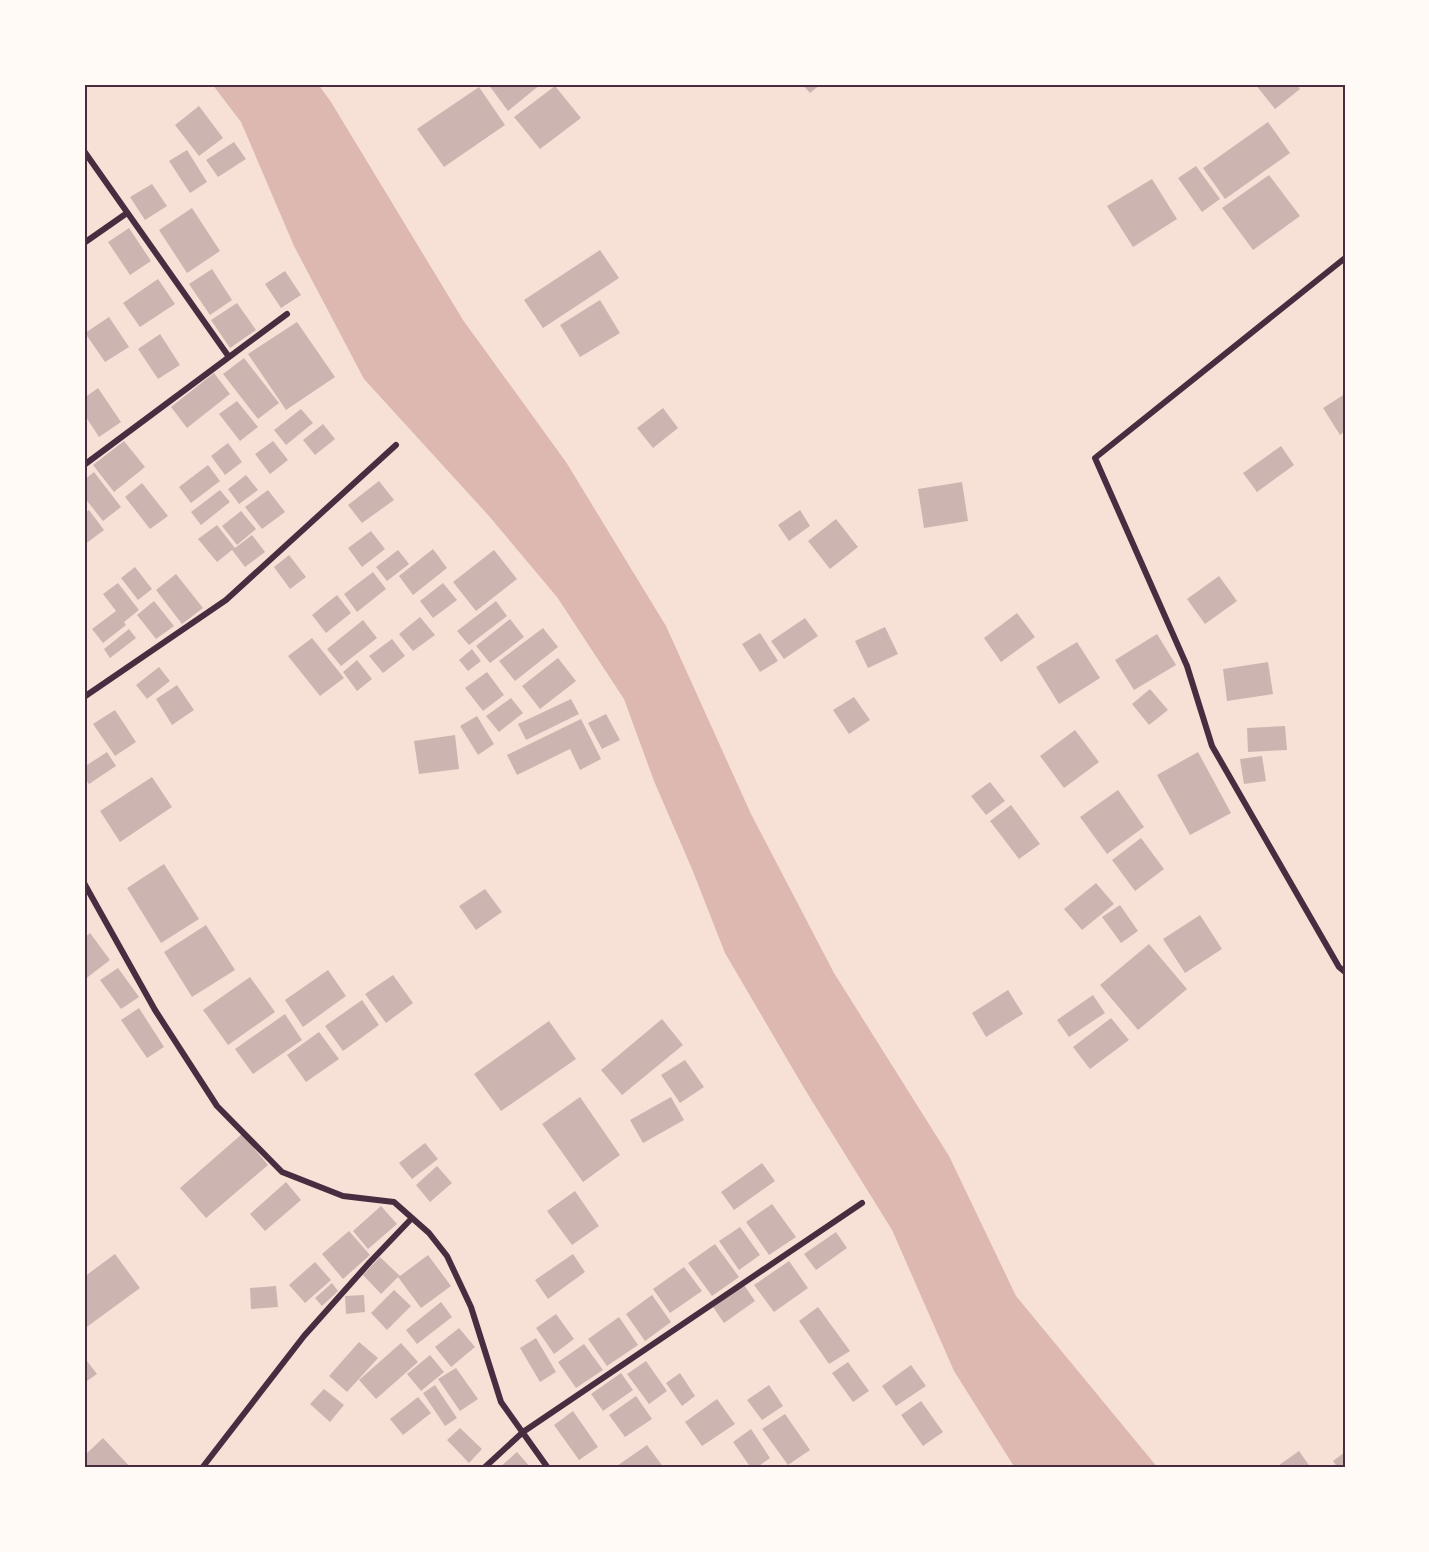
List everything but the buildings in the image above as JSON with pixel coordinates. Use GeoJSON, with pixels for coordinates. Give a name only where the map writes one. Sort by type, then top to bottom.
{"type":"FeatureCollection","features":[{"type":"Feature","properties":{"kind":"street"},"geometry":{"type":"LineString","coordinates":[[84,151],[230,357]]}},
{"type":"Feature","properties":{"kind":"street"},"geometry":{"type":"LineString","coordinates":[[84,243],[127,213]]}},
{"type":"Feature","properties":{"kind":"street"},"geometry":{"type":"LineString","coordinates":[[1345,258],[1095,458],[1187,666],[1212,746],[1339,968],[1345,972]]}},
{"type":"Feature","properties":{"kind":"street"},"geometry":{"type":"LineString","coordinates":[[84,465],[287,314]]}},
{"type":"Feature","properties":{"kind":"street"},"geometry":{"type":"LineString","coordinates":[[84,697],[226,600],[396,445]]}},
{"type":"Feature","properties":{"kind":"street"},"geometry":{"type":"LineString","coordinates":[[84,883],[155,1010],[217,1106],[282,1172],[343,1196],[394,1202],[429,1233],[447,1256],[471,1307],[501,1402],[548,1468]]}},
{"type":"Feature","properties":{"kind":"street"},"geometry":{"type":"LineString","coordinates":[[483,1468],[523,1432],[862,1203]]}},
{"type":"Feature","properties":{"kind":"street"},"geometry":{"type":"LineString","coordinates":[[202,1468],[304,1336],[412,1218]]}},
{"type":"Feature","properties":{"kind":"shaded area"},"geometry":{"type":"Polygon","coordinates":[[[212,84],[318,84],[331,102],[463,320],[566,462],[666,626],[751,814],[834,973],[949,1156],[1016,1296],[1158,1468],[1015,1468],[954,1371],[892,1230],[804,1088],[725,953],[654,781],[624,699],[557,597],[489,516],[364,379],[294,246],[241,122],[212,84]]]}}]}
